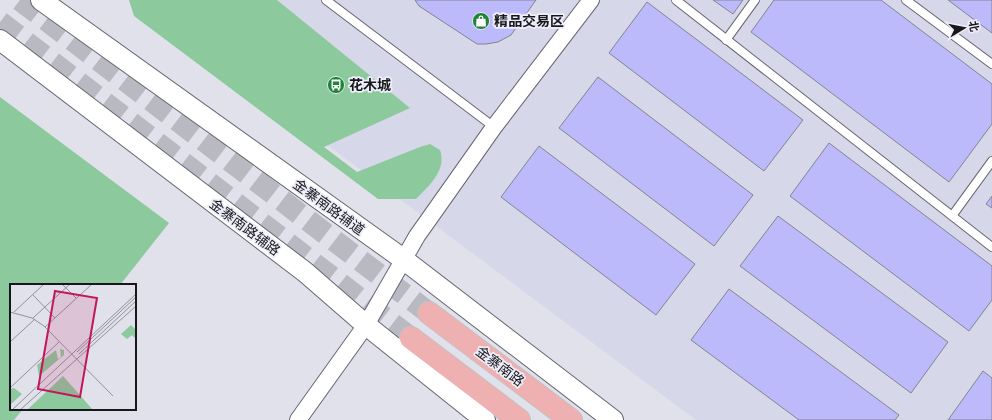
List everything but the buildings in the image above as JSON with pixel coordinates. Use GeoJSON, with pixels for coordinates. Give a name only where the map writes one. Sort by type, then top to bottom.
{"type":"FeatureCollection","features":[{"type":"Feature","properties":{"kind":"highway","name":"金寨南路"},"geometry":{"type":"LineString","coordinates":[[429,313],[571,420]]}},
{"type":"Feature","properties":{"kind":"highway"},"geometry":{"type":"LineString","coordinates":[[411,338],[519,420]]}},
{"type":"Feature","properties":{"kind":"street","name":"金寨南路辅道"},"geometry":{"type":"LineString","coordinates":[[40,0],[403,259],[613,420]]}},
{"type":"Feature","properties":{"kind":"street"},"geometry":{"type":"LineString","coordinates":[[298,420],[366,325],[417,236],[494,127],[591,0]]}},
{"type":"Feature","properties":{"kind":"street","name":"金寨南路辅路"},"geometry":{"type":"LineString","coordinates":[[0,40],[305,272],[366,325],[485,420]]}},
{"type":"Feature","properties":{"kind":"lane"},"geometry":{"type":"LineString","coordinates":[[326,0],[494,127]]}},
{"type":"Feature","properties":{"kind":"lane"},"geometry":{"type":"LineString","coordinates":[[676,0],[992,247]]}},
{"type":"Feature","properties":{"kind":"lane"},"geometry":{"type":"LineString","coordinates":[[726,40],[755,0]]}},
{"type":"Feature","properties":{"kind":"lane"},"geometry":{"type":"LineString","coordinates":[[906,0],[992,64]]}},
{"type":"Feature","properties":{"kind":"lane"},"geometry":{"type":"LineString","coordinates":[[952,216],[992,161]]}},
{"type":"Feature","properties":{"kind":"shaded area"},"geometry":{"type":"Polygon","coordinates":[[[133,0],[992,0],[992,420],[696,420],[133,0]]]}},
{"type":"Feature","properties":{"kind":"green space"},"geometry":{"type":"Polygon","coordinates":[[[129,0],[277,0],[410,108],[324,147],[357,172],[430,144],[440,150],[442,157],[436,177],[416,199],[378,199],[134,16],[129,0]]]}},
{"type":"Feature","properties":{"kind":"green space"},"geometry":{"type":"Polygon","coordinates":[[[0,97],[169,223],[121,284],[10,284],[10,410],[22,410],[14,420],[0,420],[0,97]]]}},
{"type":"Feature","properties":{"kind":"tunnel"},"geometry":{"type":"LineString","coordinates":[[20,0],[429,313]]}},
{"type":"Feature","properties":{"kind":"tunnel"},"geometry":{"type":"LineString","coordinates":[[0,22],[411,338]]}},
{"type":"Feature","properties":{"kind":"place","name":"精品交易区"},"geometry":{"type":"Point","coordinates":[481,21]}},
{"type":"Feature","properties":{"kind":"place","name":"花木城"},"geometry":{"type":"Point","coordinates":[336,85]}}]}
